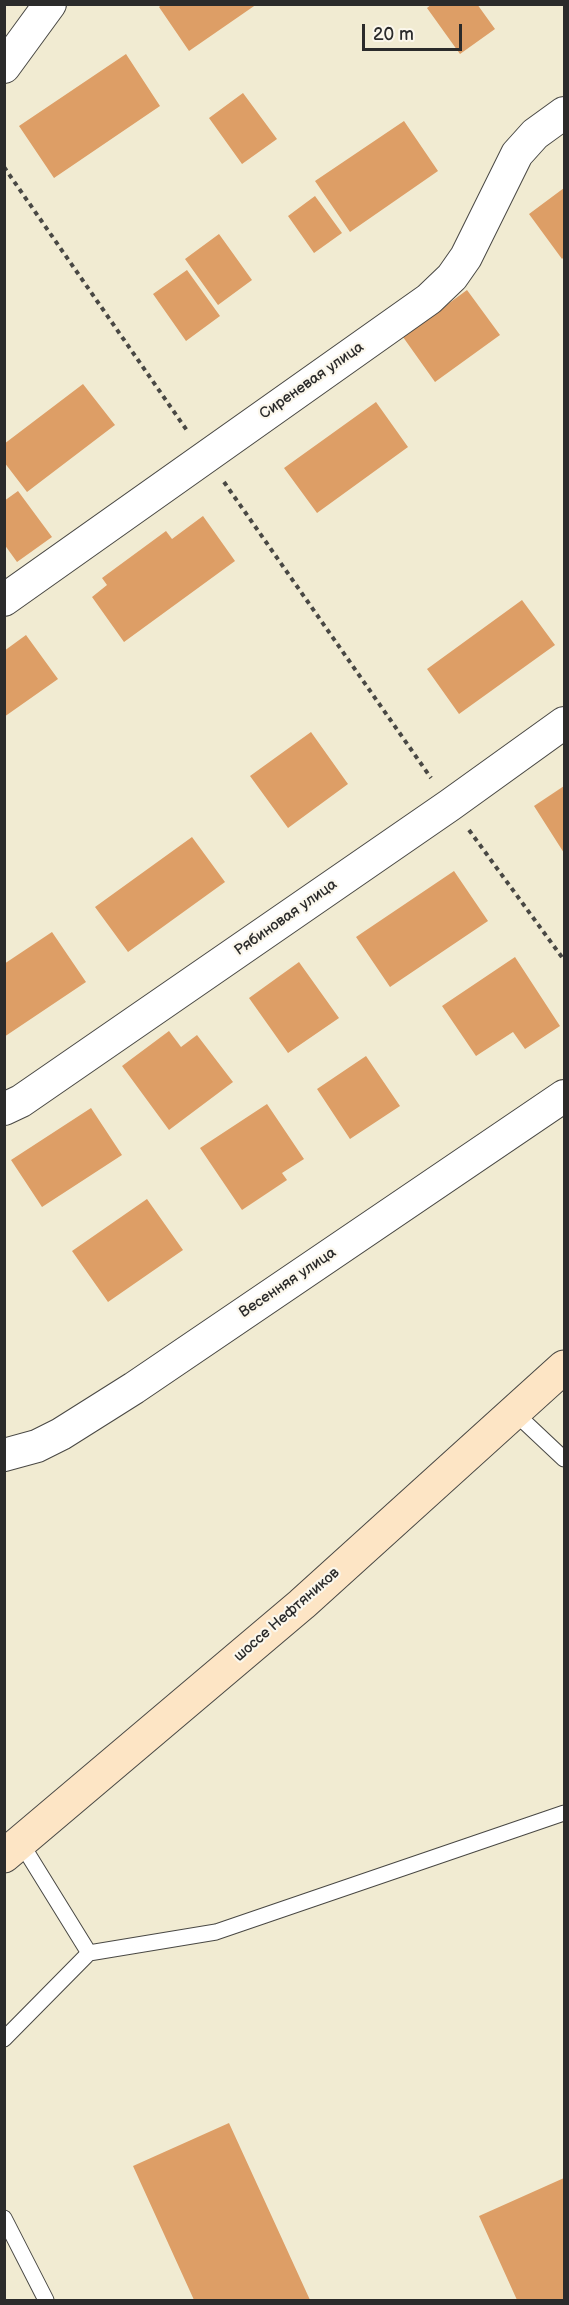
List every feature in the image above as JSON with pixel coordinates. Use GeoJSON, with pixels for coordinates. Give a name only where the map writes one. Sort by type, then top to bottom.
{"type":"FeatureCollection","features":[{"type":"Feature","properties":{"kind":"main road","name":"шоссе Нефтяников"},"geometry":{"type":"LineString","coordinates":[[13,1849],[302,1604],[564,1367]]}},
{"type":"Feature","properties":{"kind":"street"},"geometry":{"type":"LineString","coordinates":[[4,67],[50,4]]}},
{"type":"Feature","properties":{"kind":"street","name":"Сиреневая улица"},"geometry":{"type":"LineString","coordinates":[[4,600],[429,299],[452,277],[466,257],[517,154],[535,134],[564,113]]}},
{"type":"Feature","properties":{"kind":"street","name":"Рябиновая улица"},"geometry":{"type":"LineString","coordinates":[[4,1109],[21,1101],[450,805],[564,723]]}},
{"type":"Feature","properties":{"kind":"street","name":"Весенняя улица"},"geometry":{"type":"LineString","coordinates":[[4,1455],[37,1446],[61,1434],[134,1388],[564,1096]]}},
{"type":"Feature","properties":{"kind":"lane"},"geometry":{"type":"LineString","coordinates":[[514,1412],[564,1459]]}},
{"type":"Feature","properties":{"kind":"lane"},"geometry":{"type":"LineString","coordinates":[[4,2039],[89,1953],[216,1932],[564,1813]]}},
{"type":"Feature","properties":{"kind":"lane"},"geometry":{"type":"LineString","coordinates":[[13,1849],[89,1953]]}},
{"type":"Feature","properties":{"kind":"lane"},"geometry":{"type":"LineString","coordinates":[[4,2218],[46,2301]]}},
{"type":"Feature","properties":{"kind":"path"},"geometry":{"type":"LineString","coordinates":[[4,167],[450,805],[564,960]]}},
{"type":"Feature","properties":{"kind":"building"},"geometry":{"type":"Polygon","coordinates":[[[162,4],[257,4],[189,51],[159,7],[162,4]]]}},
{"type":"Feature","properties":{"kind":"building"},"geometry":{"type":"Polygon","coordinates":[[[432,4],[477,4],[495,29],[460,54],[427,8],[432,4]]]}},
{"type":"Feature","properties":{"kind":"building"},"geometry":{"type":"Polygon","coordinates":[[[126,54],[160,106],[54,178],[19,126],[126,54]]]}},
{"type":"Feature","properties":{"kind":"building"},"geometry":{"type":"Polygon","coordinates":[[[243,93],[277,139],[242,164],[209,118],[243,93]]]}},
{"type":"Feature","properties":{"kind":"building"},"geometry":{"type":"Polygon","coordinates":[[[404,121],[438,171],[350,232],[315,181],[404,121]]]}},
{"type":"Feature","properties":{"kind":"building"},"geometry":{"type":"Polygon","coordinates":[[[564,188],[564,257],[562,259],[529,214],[564,188]]]}},
{"type":"Feature","properties":{"kind":"building"},"geometry":{"type":"Polygon","coordinates":[[[315,196],[342,233],[314,253],[288,216],[315,196]]]}},
{"type":"Feature","properties":{"kind":"building"},"geometry":{"type":"Polygon","coordinates":[[[219,234],[252,280],[218,305],[185,259],[219,234]]]}},
{"type":"Feature","properties":{"kind":"building"},"geometry":{"type":"Polygon","coordinates":[[[187,270],[220,316],[186,341],[153,294],[187,270]]]}},
{"type":"Feature","properties":{"kind":"building"},"geometry":{"type":"Polygon","coordinates":[[[467,290],[500,335],[435,382],[403,337],[467,290]]]}},
{"type":"Feature","properties":{"kind":"building"},"geometry":{"type":"Polygon","coordinates":[[[83,384],[115,425],[27,492],[4,462],[4,444],[83,384]]]}},
{"type":"Feature","properties":{"kind":"building"},"geometry":{"type":"Polygon","coordinates":[[[376,402],[408,447],[317,513],[284,468],[376,402]]]}},
{"type":"Feature","properties":{"kind":"building"},"geometry":{"type":"Polygon","coordinates":[[[18,491],[52,537],[17,562],[4,544],[4,501],[18,491]]]}},
{"type":"Feature","properties":{"kind":"building"},"geometry":{"type":"Polygon","coordinates":[[[203,516],[235,561],[124,642],[92,597],[107,585],[102,578],[166,531],[172,539],[203,516]]]}},
{"type":"Feature","properties":{"kind":"building"},"geometry":{"type":"Polygon","coordinates":[[[522,600],[555,645],[459,714],[427,669],[522,600]]]}},
{"type":"Feature","properties":{"kind":"building"},"geometry":{"type":"Polygon","coordinates":[[[26,635],[58,679],[4,717],[4,651],[26,635]]]}},
{"type":"Feature","properties":{"kind":"building"},"geometry":{"type":"Polygon","coordinates":[[[311,732],[348,784],[288,828],[250,776],[311,732]]]}},
{"type":"Feature","properties":{"kind":"building"},"geometry":{"type":"Polygon","coordinates":[[[564,786],[564,853],[534,806],[564,786]]]}},
{"type":"Feature","properties":{"kind":"building"},"geometry":{"type":"Polygon","coordinates":[[[192,837],[225,882],[128,952],[95,907],[192,837]]]}},
{"type":"Feature","properties":{"kind":"building"},"geometry":{"type":"Polygon","coordinates":[[[454,871],[488,921],[390,987],[356,937],[454,871]]]}},
{"type":"Feature","properties":{"kind":"building"},"geometry":{"type":"Polygon","coordinates":[[[52,932],[86,982],[4,1037],[4,964],[52,932]]]}},
{"type":"Feature","properties":{"kind":"building"},"geometry":{"type":"Polygon","coordinates":[[[515,957],[560,1026],[525,1049],[513,1032],[476,1056],[442,1006],[515,957]]]}},
{"type":"Feature","properties":{"kind":"building"},"geometry":{"type":"Polygon","coordinates":[[[299,962],[339,1018],[288,1053],[249,998],[299,962]]]}},
{"type":"Feature","properties":{"kind":"building"},"geometry":{"type":"Polygon","coordinates":[[[169,1031],[181,1047],[197,1035],[233,1082],[169,1130],[122,1066],[169,1031]]]}},
{"type":"Feature","properties":{"kind":"building"},"geometry":{"type":"Polygon","coordinates":[[[366,1056],[400,1106],[350,1139],[317,1089],[366,1056]]]}},
{"type":"Feature","properties":{"kind":"building"},"geometry":{"type":"Polygon","coordinates":[[[267,1104],[304,1159],[282,1173],[287,1180],[242,1210],[200,1148],[267,1104]]]}},
{"type":"Feature","properties":{"kind":"building"},"geometry":{"type":"Polygon","coordinates":[[[91,1108],[122,1155],[42,1207],[11,1160],[91,1108]]]}},
{"type":"Feature","properties":{"kind":"building"},"geometry":{"type":"Polygon","coordinates":[[[147,1199],[183,1250],[108,1302],[72,1251],[147,1199]]]}},
{"type":"Feature","properties":{"kind":"building"},"geometry":{"type":"Polygon","coordinates":[[[229,2123],[310,2300],[194,2300],[133,2166],[229,2123]]]}},
{"type":"Feature","properties":{"kind":"building"},"geometry":{"type":"Polygon","coordinates":[[[564,2178],[564,2300],[517,2300],[479,2216],[564,2178]]]}}]}
